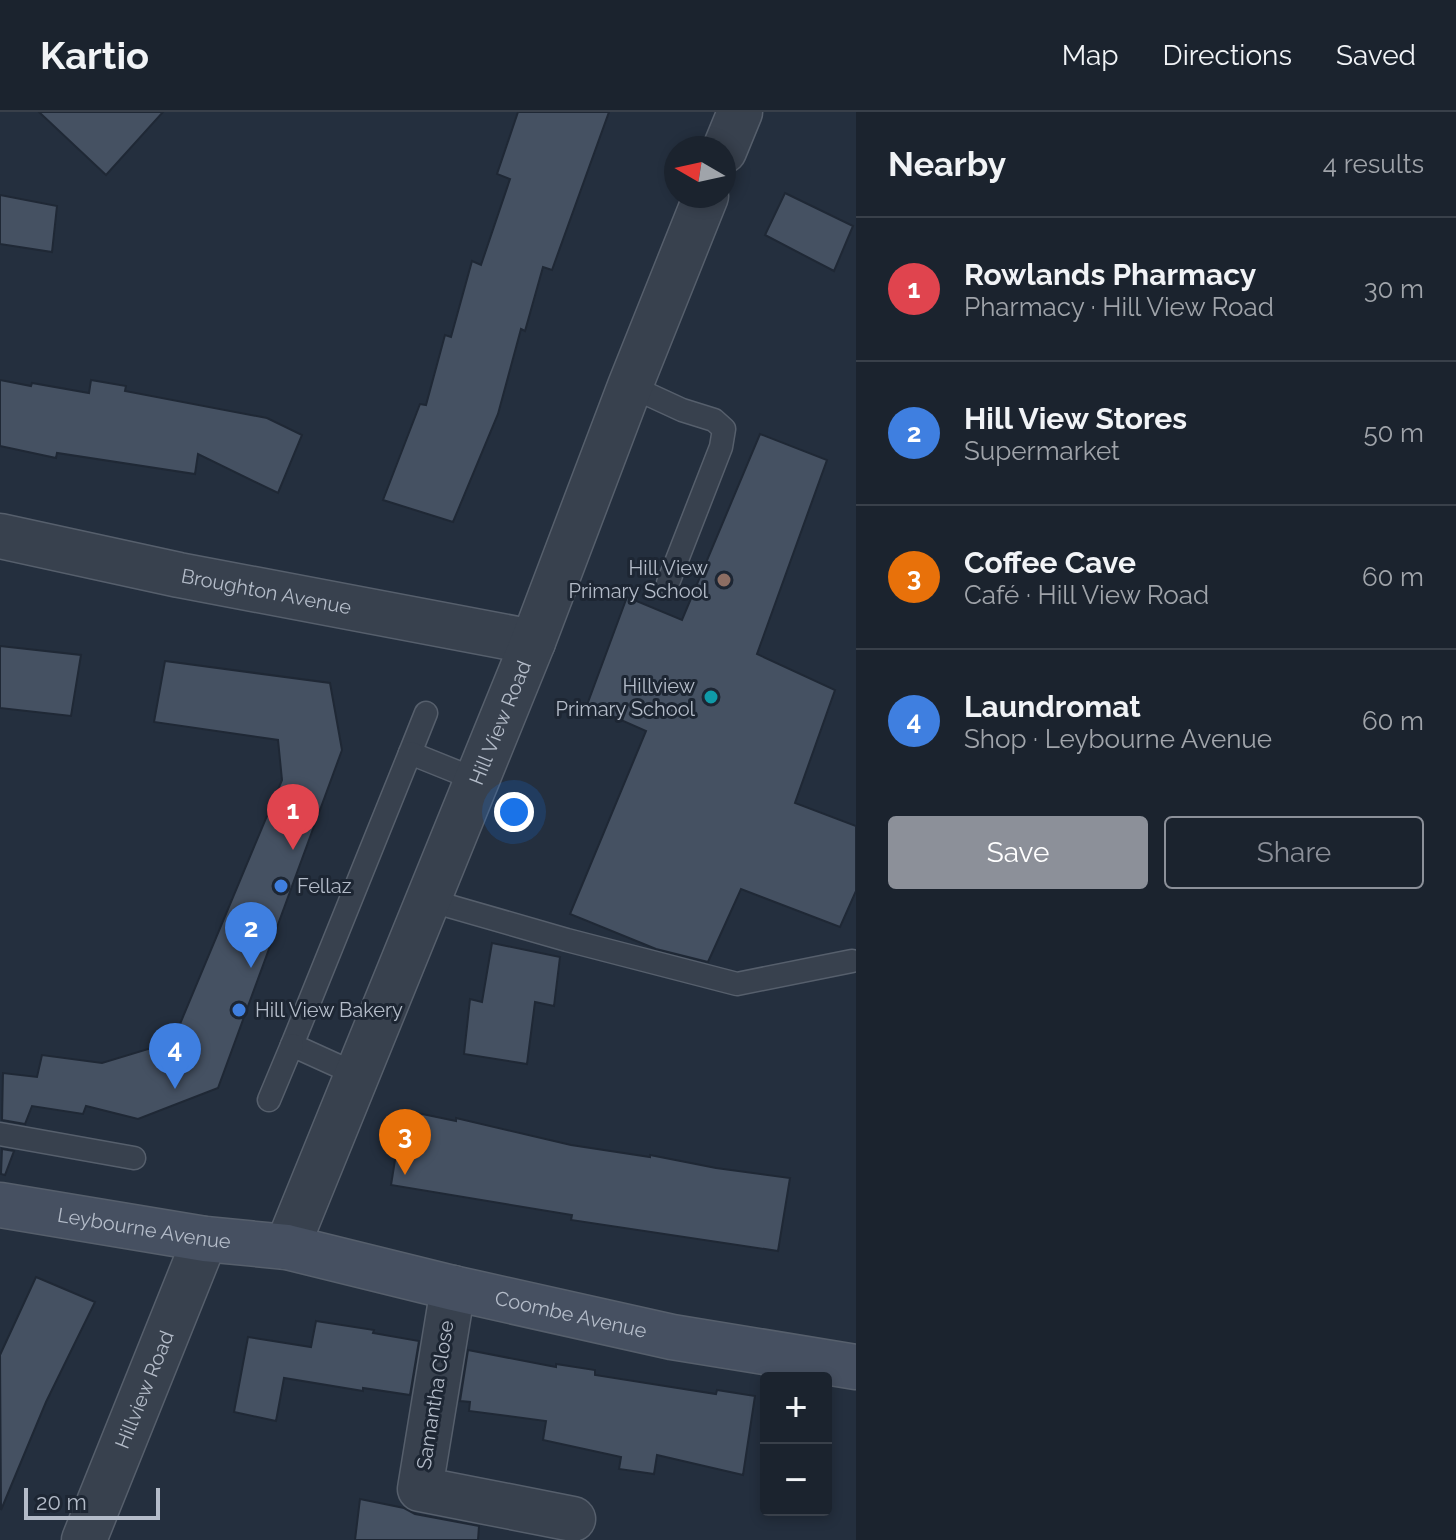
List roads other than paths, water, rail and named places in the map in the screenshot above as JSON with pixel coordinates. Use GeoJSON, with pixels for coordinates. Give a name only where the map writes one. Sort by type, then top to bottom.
{"type":"FeatureCollection","features":[{"type":"Feature","properties":{"kind":"street"},"geometry":{"type":"LineString","coordinates":[[730,136],[740,112]]}},
{"type":"Feature","properties":{"kind":"street","name":"Hill View Road"},"geometry":{"type":"LineString","coordinates":[[287,1247],[533,642],[701,208]]}},
{"type":"Feature","properties":{"kind":"street","name":"Broughton Avenue"},"geometry":{"type":"LineString","coordinates":[[0,536],[179,575],[533,642]]}},
{"type":"Feature","properties":{"kind":"street","name":"Leybourne Avenue"},"geometry":{"type":"LineString","coordinates":[[0,1205],[205,1239],[287,1247]]}},
{"type":"Feature","properties":{"kind":"street","name":"Hillview Road"},"geometry":{"type":"LineString","coordinates":[[84,1540],[205,1239]]}},
{"type":"Feature","properties":{"kind":"street","name":"Coombe Avenue"},"geometry":{"type":"LineString","coordinates":[[287,1247],[672,1337],[856,1367]]}},
{"type":"Feature","properties":{"kind":"street","name":"Samantha Close"},"geometry":{"type":"LineString","coordinates":[[453,1288],[420,1489],[573,1519]]}},
{"type":"Feature","properties":{"kind":"lane"},"geometry":{"type":"LineString","coordinates":[[630,386],[682,410],[714,420],[724,429],[721,447],[668,583]]}},
{"type":"Feature","properties":{"kind":"lane"},"geometry":{"type":"LineString","coordinates":[[269,1100],[426,713]]}},
{"type":"Feature","properties":{"kind":"lane"},"geometry":{"type":"LineString","coordinates":[[410,753],[477,780]]}},
{"type":"Feature","properties":{"kind":"lane"},"geometry":{"type":"LineString","coordinates":[[428,900],[737,984],[852,961]]}},
{"type":"Feature","properties":{"kind":"lane"},"geometry":{"type":"LineString","coordinates":[[292,1045],[358,1075]]}},
{"type":"Feature","properties":{"kind":"lane"},"geometry":{"type":"LineString","coordinates":[[0,1134],[134,1158]]}},
{"type":"Feature","properties":{"kind":"place","name":"Hill View Primary School"},"geometry":{"type":"Point","coordinates":[724,580]}},
{"type":"Feature","properties":{"kind":"place","name":"Hillview Primary School"},"geometry":{"type":"Point","coordinates":[711,697]}},
{"type":"Feature","properties":{"kind":"place","name":"Rowlands Pharmacy"},"geometry":{"type":"Point","coordinates":[293,850]}},
{"type":"Feature","properties":{"kind":"place","name":"Fellaz"},"geometry":{"type":"Point","coordinates":[281,886]}},
{"type":"Feature","properties":{"kind":"place","name":"Hill View Stores"},"geometry":{"type":"Point","coordinates":[251,968]}},
{"type":"Feature","properties":{"kind":"place","name":"Hill View Bakery"},"geometry":{"type":"Point","coordinates":[239,1010]}},
{"type":"Feature","properties":{"kind":"place","name":"Laundromat"},"geometry":{"type":"Point","coordinates":[175,1089]}},
{"type":"Feature","properties":{"kind":"place","name":"Coffee Cave"},"geometry":{"type":"Point","coordinates":[405,1175]}}]}
